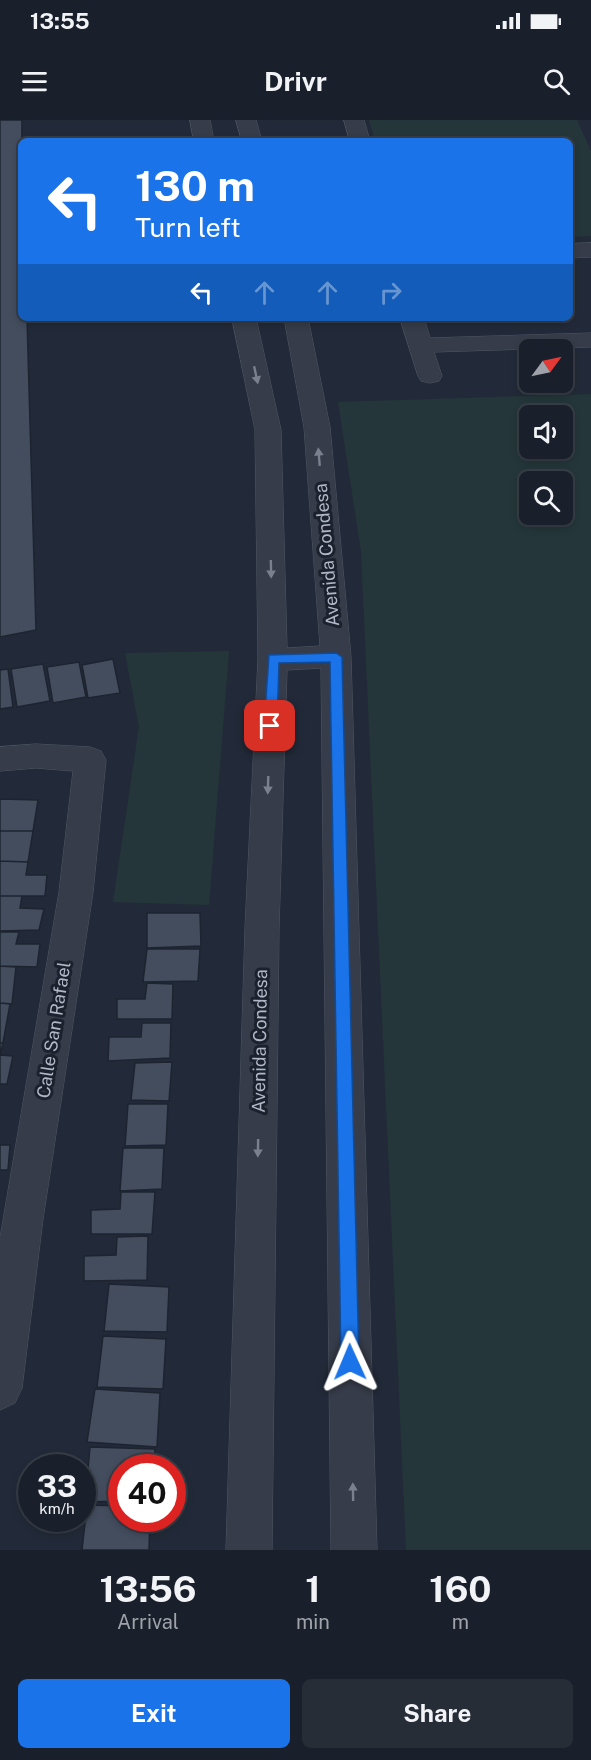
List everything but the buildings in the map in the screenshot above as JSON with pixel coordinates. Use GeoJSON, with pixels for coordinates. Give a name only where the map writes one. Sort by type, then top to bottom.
{"type":"FeatureCollection","features":[{"type":"Feature","properties":{"kind":"street"},"geometry":{"type":"LineString","coordinates":[[200,120],[203,138]]}},
{"type":"Feature","properties":{"kind":"street"},"geometry":{"type":"LineString","coordinates":[[246,120],[251,138]]}},
{"type":"Feature","properties":{"kind":"street"},"geometry":{"type":"LineString","coordinates":[[354,120],[359,138]]}},
{"type":"Feature","properties":{"kind":"street"},"geometry":{"type":"LineString","coordinates":[[573,251],[591,250]]}},
{"type":"Feature","properties":{"kind":"street","name":"Avenida Condesa"},"geometry":{"type":"LineString","coordinates":[[245,321],[267,430],[273,659],[262,928],[249,1550]]}},
{"type":"Feature","properties":{"kind":"street","name":"Avenida Condesa"},"geometry":{"type":"LineString","coordinates":[[297,321],[317,427],[336,657],[354,1550]]}},
{"type":"Feature","properties":{"kind":"street"},"geometry":{"type":"LineString","coordinates":[[413,321],[430,376]]}},
{"type":"Feature","properties":{"kind":"street"},"geometry":{"type":"LineString","coordinates":[[421,345],[591,340]]}},
{"type":"Feature","properties":{"kind":"street"},"geometry":{"type":"LineString","coordinates":[[273,659],[336,657]]}},
{"type":"Feature","properties":{"kind":"street","name":"Calle San Rafael"},"geometry":{"type":"LineString","coordinates":[[0,759],[36,756],[90,760],[76,892],[25,1207],[0,1387]]}},
{"type":"Feature","properties":{"kind":"shaded area"},"geometry":{"type":"Polygon","coordinates":[[[369,120],[577,120],[591,151],[591,236],[573,237],[573,138],[374,138],[369,120]]]}},
{"type":"Feature","properties":{"kind":"shaded area"},"geometry":{"type":"Polygon","coordinates":[[[591,394],[591,1550],[406,1550],[361,551],[338,402],[591,394]]]}},
{"type":"Feature","properties":{"kind":"shaded area"},"geometry":{"type":"Polygon","coordinates":[[[229,651],[209,905],[113,902],[139,727],[125,653],[229,651]]]}},
{"type":"Feature","properties":{"kind":"route"},"geometry":{"type":"LineString","coordinates":[[270,726],[273,659],[336,657],[350,1362]]}}]}
